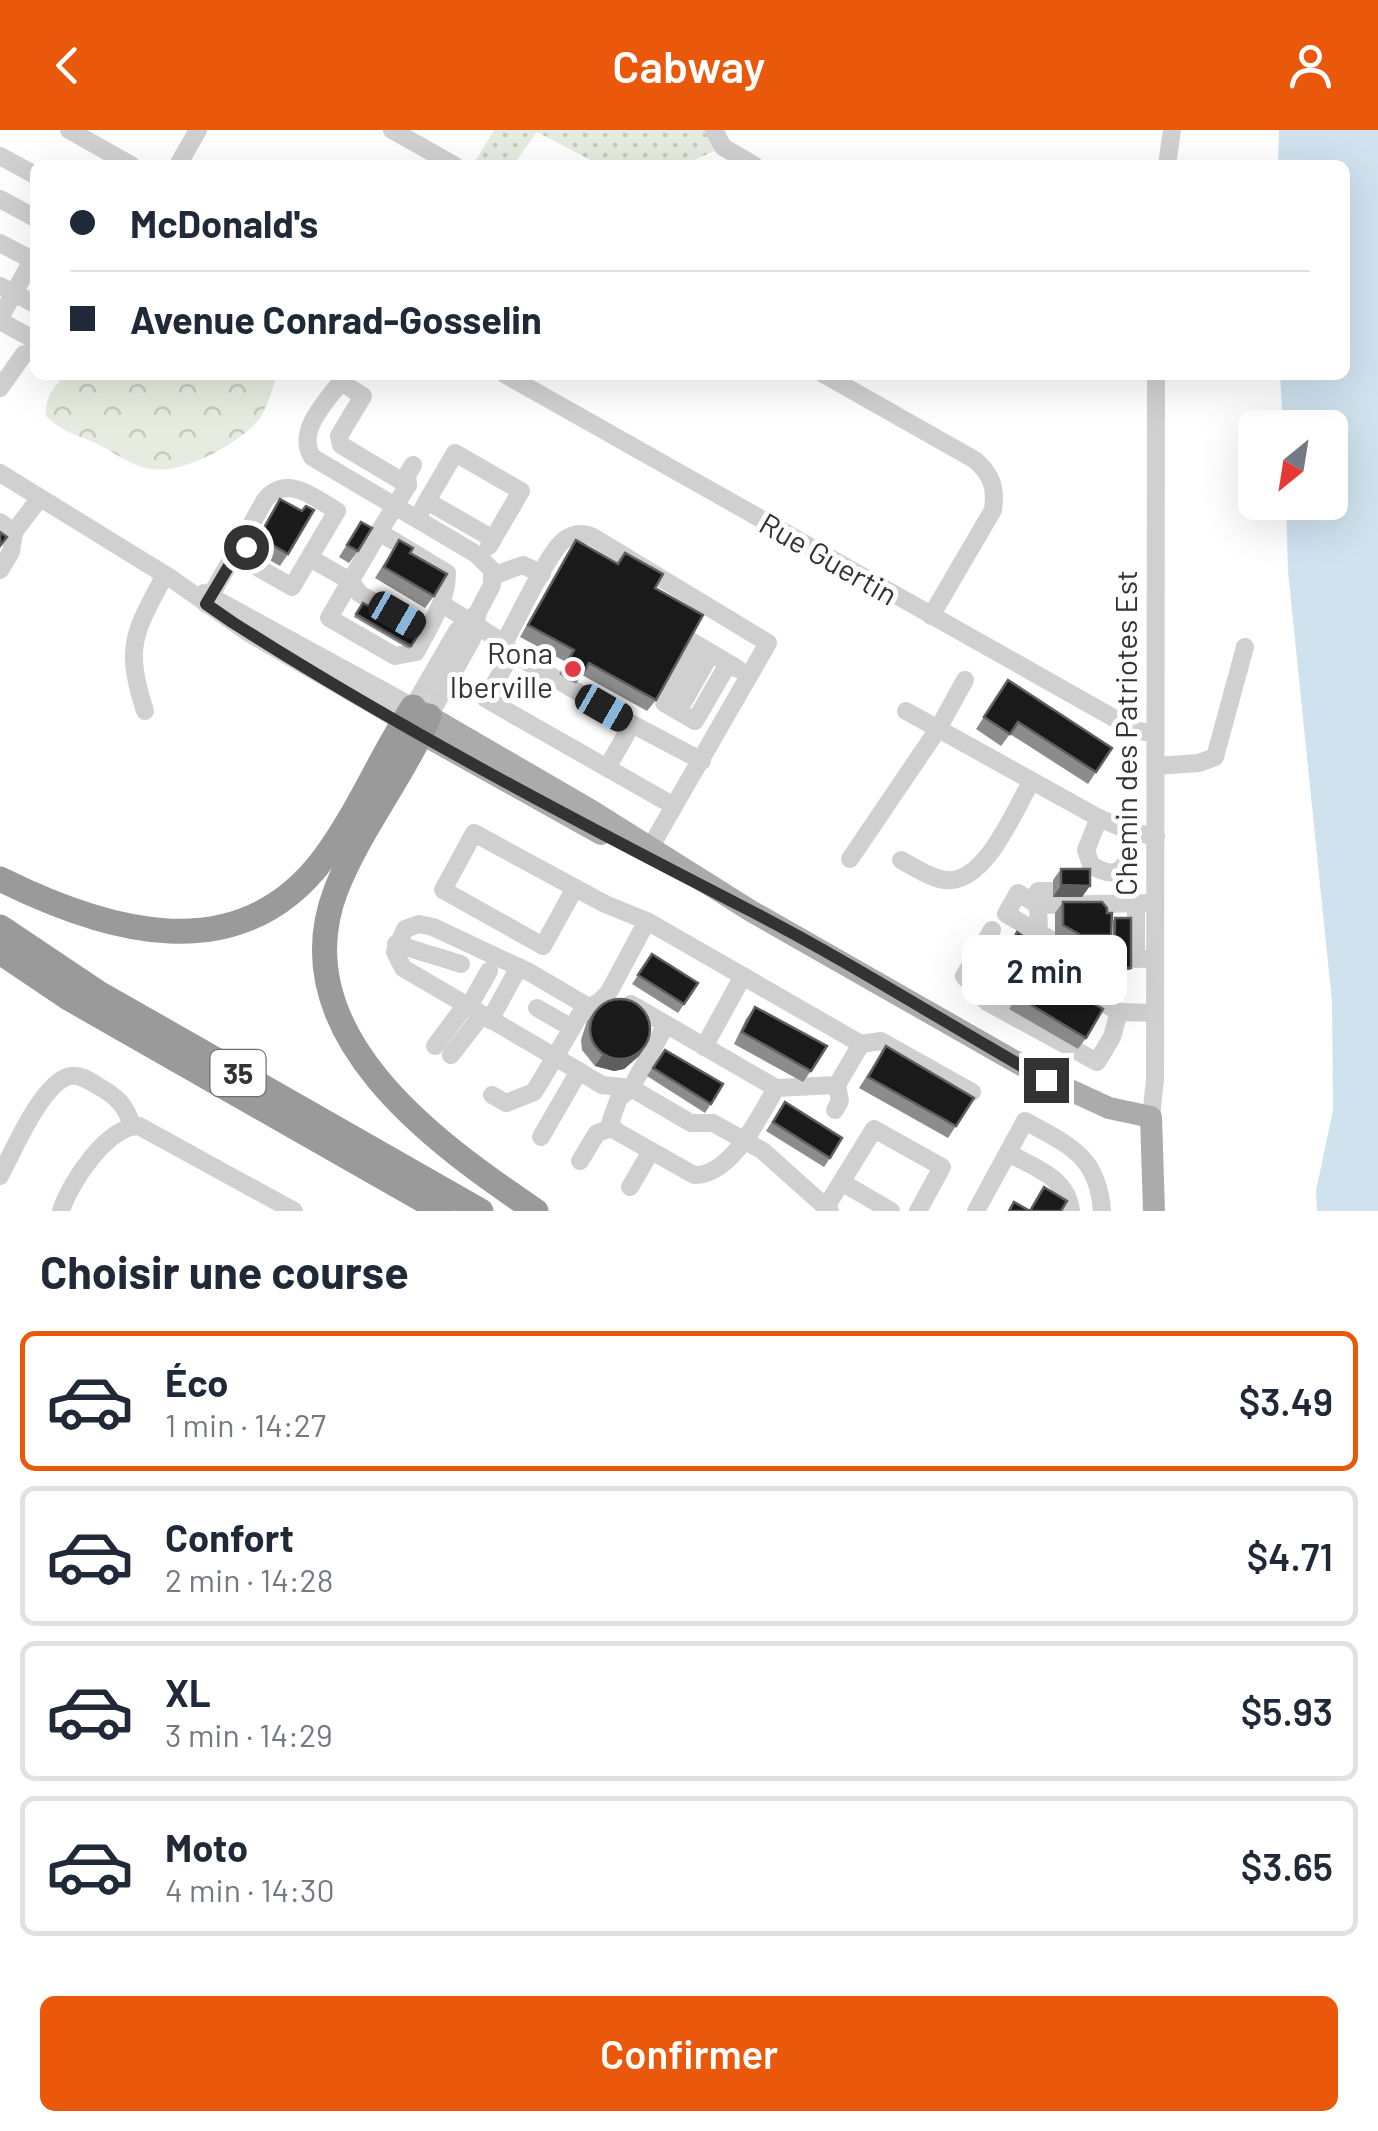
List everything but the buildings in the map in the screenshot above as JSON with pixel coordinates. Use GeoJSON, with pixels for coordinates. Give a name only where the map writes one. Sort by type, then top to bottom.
{"type":"FeatureCollection","features":[{"type":"Feature","properties":{"kind":"highway"},"geometry":{"type":"LineString","coordinates":[[0,879],[60,907],[132,927],[194,931],[248,919],[280,902],[317,866],[417,720]]}},
{"type":"Feature","properties":{"kind":"highway"},"geometry":{"type":"LineString","coordinates":[[417,720],[337,888],[326,930],[328,982],[353,1045],[390,1093],[443,1143],[536,1211]]}},
{"type":"Feature","properties":{"kind":"highway","name":"35"},"geometry":{"type":"LineString","coordinates":[[0,927],[122,1006],[481,1211]]}},
{"type":"Feature","properties":{"kind":"highway","name":"35"},"geometry":{"type":"LineString","coordinates":[[0,952],[70,998],[442,1211]]}},
{"type":"Feature","properties":{"kind":"main road"},"geometry":{"type":"LineString","coordinates":[[417,720],[650,848],[751,911],[1062,1088],[1109,1108],[1151,1117]]}},
{"type":"Feature","properties":{"kind":"main road"},"geometry":{"type":"LineString","coordinates":[[417,720],[675,875],[751,911]]}},
{"type":"Feature","properties":{"kind":"main road","name":"Chemin des Patriotes Est"},"geometry":{"type":"LineString","coordinates":[[1151,1117],[1154,1211]]}},
{"type":"Feature","properties":{"kind":"street"},"geometry":{"type":"LineString","coordinates":[[69,130],[122,160]]}},
{"type":"Feature","properties":{"kind":"street"},"geometry":{"type":"LineString","coordinates":[[181,160],[198,130]]}},
{"type":"Feature","properties":{"kind":"street"},"geometry":{"type":"LineString","coordinates":[[392,130],[445,160]]}},
{"type":"Feature","properties":{"kind":"street"},"geometry":{"type":"LineString","coordinates":[[714,130],[723,147],[745,160]]}},
{"type":"Feature","properties":{"kind":"street"},"geometry":{"type":"LineString","coordinates":[[1168,160],[1172,130]]}},
{"type":"Feature","properties":{"kind":"street"},"geometry":{"type":"LineString","coordinates":[[0,156],[30,172]]}},
{"type":"Feature","properties":{"kind":"street"},"geometry":{"type":"LineString","coordinates":[[0,198],[30,215]]}},
{"type":"Feature","properties":{"kind":"street"},"geometry":{"type":"LineString","coordinates":[[0,243],[30,256]]}},
{"type":"Feature","properties":{"kind":"street"},"geometry":{"type":"LineString","coordinates":[[0,388],[28,346],[0,319],[7,290],[30,263]]}},
{"type":"Feature","properties":{"kind":"street"},"geometry":{"type":"LineString","coordinates":[[7,290],[30,302]]}},
{"type":"Feature","properties":{"kind":"street"},"geometry":{"type":"LineString","coordinates":[[343,380],[308,429],[308,450],[315,460],[387,521],[446,572],[447,588],[416,652],[396,656],[329,618],[366,524],[374,520],[387,521],[417,520],[490,565],[492,585],[474,620],[457,632],[417,720]]}},
{"type":"Feature","properties":{"kind":"street"},"geometry":{"type":"LineString","coordinates":[[346,380],[363,396],[339,436],[341,445],[408,485]]}},
{"type":"Feature","properties":{"kind":"street","name":"Rue Guertin"},"geometry":{"type":"LineString","coordinates":[[515,380],[1135,730],[1155,734]]}},
{"type":"Feature","properties":{"kind":"street"},"geometry":{"type":"LineString","coordinates":[[835,380],[976,460],[990,473],[996,492],[994,510],[931,616]]}},
{"type":"Feature","properties":{"kind":"street","name":"Chemin des Patriotes Est"},"geometry":{"type":"LineString","coordinates":[[1151,1117],[1155,1014],[1146,959],[1146,903],[1156,836],[1156,380]]}},
{"type":"Feature","properties":{"kind":"street"},"geometry":{"type":"LineString","coordinates":[[417,520],[455,453],[521,491],[482,558]]}},
{"type":"Feature","properties":{"kind":"street"},"geometry":{"type":"LineString","coordinates":[[387,521],[408,485],[413,465]]}},
{"type":"Feature","properties":{"kind":"street"},"geometry":{"type":"LineString","coordinates":[[0,473],[168,577],[417,720]]}},
{"type":"Feature","properties":{"kind":"street"},"geometry":{"type":"LineString","coordinates":[[208,600],[264,500],[276,489],[306,492],[337,512],[308,515],[269,508],[246,547],[236,554]]}},
{"type":"Feature","properties":{"kind":"street"},"geometry":{"type":"LineString","coordinates":[[0,570],[11,552],[7,527],[39,499]]}},
{"type":"Feature","properties":{"kind":"street"},"geometry":{"type":"LineString","coordinates":[[427,501],[493,539]]}},
{"type":"Feature","properties":{"kind":"street"},"geometry":{"type":"LineString","coordinates":[[236,554],[292,587],[310,558],[308,515]]}},
{"type":"Feature","properties":{"kind":"street"},"geometry":{"type":"LineString","coordinates":[[650,848],[768,643],[586,534],[574,534],[563,541],[542,574],[486,699],[674,806]]}},
{"type":"Feature","properties":{"kind":"street"},"geometry":{"type":"LineString","coordinates":[[310,558],[344,577],[360,594],[427,632]]}},
{"type":"Feature","properties":{"kind":"street"},"geometry":{"type":"LineString","coordinates":[[492,576],[523,564],[542,574]]}},
{"type":"Feature","properties":{"kind":"street"},"geometry":{"type":"LineString","coordinates":[[146,712],[134,676],[133,646],[144,612],[168,577]]}},
{"type":"Feature","properties":{"kind":"street"},"geometry":{"type":"LineString","coordinates":[[658,596],[688,613],[725,618]]}},
{"type":"Feature","properties":{"kind":"street"},"geometry":{"type":"LineString","coordinates":[[208,600],[346,668],[417,720]]}},
{"type":"Feature","properties":{"kind":"street"},"geometry":{"type":"LineString","coordinates":[[442,604],[474,620],[508,648],[632,724],[702,760]]}},
{"type":"Feature","properties":{"kind":"street"},"geometry":{"type":"LineString","coordinates":[[346,668],[381,606]]}},
{"type":"Feature","properties":{"kind":"street"},"geometry":{"type":"LineString","coordinates":[[728,664],[695,721],[664,703],[700,646],[750,676]]}},
{"type":"Feature","properties":{"kind":"street"},"geometry":{"type":"LineString","coordinates":[[1156,766],[1200,763],[1215,757],[1245,647]]}},
{"type":"Feature","properties":{"kind":"street"},"geometry":{"type":"LineString","coordinates":[[850,859],[938,729],[965,680]]}},
{"type":"Feature","properties":{"kind":"street"},"geometry":{"type":"LineString","coordinates":[[906,711],[1099,818],[1134,833],[1156,836]]}},
{"type":"Feature","properties":{"kind":"street"},"geometry":{"type":"LineString","coordinates":[[607,768],[632,724]]}},
{"type":"Feature","properties":{"kind":"street"},"geometry":{"type":"LineString","coordinates":[[901,860],[948,880],[972,874],[992,850],[1031,782]]}},
{"type":"Feature","properties":{"kind":"street"},"geometry":{"type":"LineString","coordinates":[[1099,818],[1086,850],[1092,865],[1099,870],[1112,873],[1123,868],[1134,833]]}},
{"type":"Feature","properties":{"kind":"street"},"geometry":{"type":"LineString","coordinates":[[543,946],[443,890],[474,834],[647,921],[860,1044],[881,1041],[972,1092]]}},
{"type":"Feature","properties":{"kind":"street"},"geometry":{"type":"LineString","coordinates":[[542,978],[543,946],[575,888]]}},
{"type":"Feature","properties":{"kind":"street"},"geometry":{"type":"LineString","coordinates":[[1146,903],[1109,930],[1078,954],[1006,914],[1018,893],[1109,930],[1146,959]]}},
{"type":"Feature","properties":{"kind":"street"},"geometry":{"type":"LineString","coordinates":[[1038,904],[1038,932]]}},
{"type":"Feature","properties":{"kind":"street"},"geometry":{"type":"LineString","coordinates":[[492,1095],[506,1103],[534,1092],[587,1006],[599,1002],[609,992],[647,921]]}},
{"type":"Feature","properties":{"kind":"street"},"geometry":{"type":"LineString","coordinates":[[587,1006],[520,967],[419,924],[405,930],[396,944],[397,961],[403,968],[443,994],[602,1085],[630,1088],[690,1123],[713,1123],[763,1151],[828,1209],[874,1129],[942,1167],[918,1211]]}},
{"type":"Feature","properties":{"kind":"street"},"geometry":{"type":"LineString","coordinates":[[992,930],[965,972],[965,980],[987,1002],[1097,1062],[1112,1037],[1119,1012]]}},
{"type":"Feature","properties":{"kind":"street"},"geometry":{"type":"LineString","coordinates":[[396,944],[461,964]]}},
{"type":"Feature","properties":{"kind":"street"},"geometry":{"type":"LineString","coordinates":[[443,994],[472,945]]}},
{"type":"Feature","properties":{"kind":"street"},"geometry":{"type":"LineString","coordinates":[[979,953],[1012,970],[1030,960],[1119,1012],[1155,1014]]}},
{"type":"Feature","properties":{"kind":"street"},"geometry":{"type":"LineString","coordinates":[[443,1050],[520,967]]}},
{"type":"Feature","properties":{"kind":"street"},"geometry":{"type":"LineString","coordinates":[[476,1013],[489,971]]}},
{"type":"Feature","properties":{"kind":"street"},"geometry":{"type":"LineString","coordinates":[[704,1047],[744,976]]}},
{"type":"Feature","properties":{"kind":"street"},"geometry":{"type":"LineString","coordinates":[[609,992],[776,1088],[837,1085]]}},
{"type":"Feature","properties":{"kind":"street"},"geometry":{"type":"LineString","coordinates":[[537,1008],[572,1028]]}},
{"type":"Feature","properties":{"kind":"street"},"geometry":{"type":"LineString","coordinates":[[612,1128],[613,1109],[630,1088],[666,1025]]}},
{"type":"Feature","properties":{"kind":"street"},"geometry":{"type":"LineString","coordinates":[[834,1110],[840,1101],[837,1085],[860,1044]]}},
{"type":"Feature","properties":{"kind":"street"},"geometry":{"type":"LineString","coordinates":[[541,1137],[579,1071]]}},
{"type":"Feature","properties":{"kind":"street"},"geometry":{"type":"LineString","coordinates":[[0,1176],[46,1093],[65,1077],[79,1076],[116,1098],[128,1111],[132,1126]]}},
{"type":"Feature","properties":{"kind":"street"},"geometry":{"type":"LineString","coordinates":[[580,1161],[597,1132],[612,1128],[684,1170],[701,1175],[746,1142],[776,1088]]}},
{"type":"Feature","properties":{"kind":"street"},"geometry":{"type":"LineString","coordinates":[[976,1211],[1026,1121],[1075,1149],[1100,1186],[1102,1211]]}},
{"type":"Feature","properties":{"kind":"street"},"geometry":{"type":"LineString","coordinates":[[60,1211],[89,1161],[102,1146],[132,1126],[138,1126],[265,1204],[294,1211]]}},
{"type":"Feature","properties":{"kind":"street"},"geometry":{"type":"LineString","coordinates":[[630,1187],[651,1151]]}},
{"type":"Feature","properties":{"kind":"street"},"geometry":{"type":"LineString","coordinates":[[1008,1153],[1056,1180],[1067,1194],[1071,1211]]}},
{"type":"Feature","properties":{"kind":"street"},"geometry":{"type":"LineString","coordinates":[[843,1183],[891,1211]]}},
{"type":"Feature","properties":{"kind":"green space"},"geometry":{"type":"Polygon","coordinates":[[[494,130],[714,130],[723,147],[694,160],[590,160],[537,132],[517,160],[476,160],[494,130]]]}},
{"type":"Feature","properties":{"kind":"green space"},"geometry":{"type":"Polygon","coordinates":[[[61,380],[275,380],[262,414],[246,432],[206,457],[162,470],[135,465],[63,429],[46,416],[50,394],[61,380]]]}},
{"type":"Feature","properties":{"kind":"water"},"geometry":{"type":"Polygon","coordinates":[[[1279,130],[1378,130],[1378,1211],[1317,1211],[1316,1191],[1333,1110],[1332,1002],[1288,571],[1286,520],[1348,520],[1348,410],[1282,410],[1280,380],[1350,380],[1350,160],[1278,160],[1279,130]]]}},
{"type":"Feature","properties":{"kind":"place","name":"Rona Iberville"},"geometry":{"type":"Point","coordinates":[573,669]}},
{"type":"Feature","properties":{"kind":"route"},"geometry":{"type":"LineString","coordinates":[[246,547],[236,554],[206,604],[232,622],[478,766],[675,875],[751,911],[1046,1080]]}}]}
